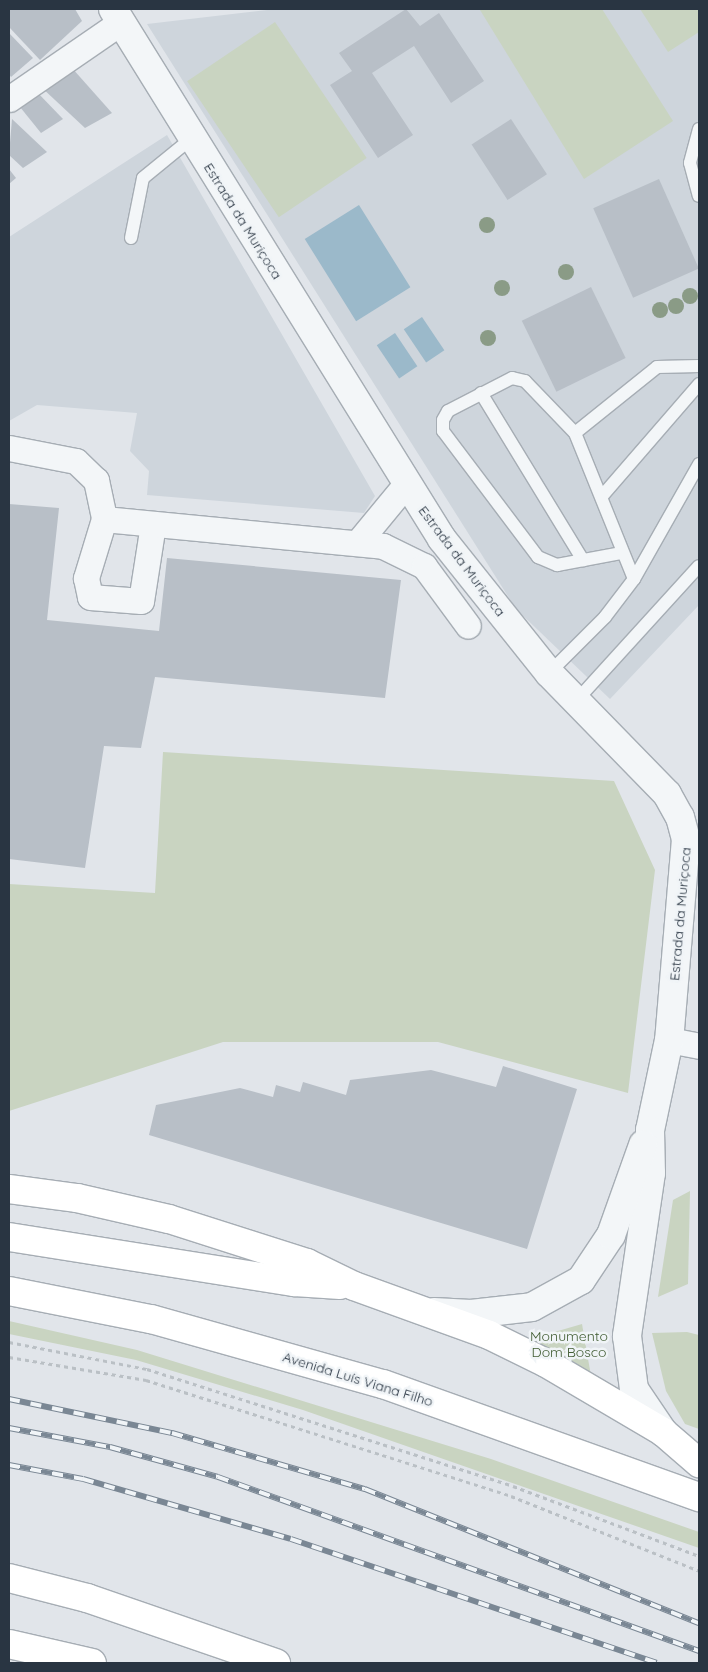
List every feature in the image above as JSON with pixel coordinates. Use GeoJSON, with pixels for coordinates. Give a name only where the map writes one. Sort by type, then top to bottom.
{"type":"FeatureCollection","features":[{"type":"Feature","properties":{"kind":"highway"},"geometry":{"type":"LineString","coordinates":[[9,1189],[77,1198],[230,1236],[307,1263],[354,1286],[430,1312],[546,1363],[663,1432],[699,1463]]}},
{"type":"Feature","properties":{"kind":"highway"},"geometry":{"type":"LineString","coordinates":[[9,1237],[294,1282],[354,1286]]}},
{"type":"Feature","properties":{"kind":"highway","name":"Avenida Luís Viana Filho"},"geometry":{"type":"LineString","coordinates":[[9,1291],[151,1319],[383,1384],[699,1497]]}},
{"type":"Feature","properties":{"kind":"highway"},"geometry":{"type":"LineString","coordinates":[[9,1578],[87,1598],[276,1663]]}},
{"type":"Feature","properties":{"kind":"highway"},"geometry":{"type":"LineString","coordinates":[[9,1644],[92,1663]]}},
{"type":"Feature","properties":{"kind":"street"},"geometry":{"type":"LineString","coordinates":[[9,99],[117,15]]}},
{"type":"Feature","properties":{"kind":"street","name":"Estrada da Muriçoca"},"geometry":{"type":"LineString","coordinates":[[117,15],[406,484],[442,539],[549,673],[666,794],[684,832],[669,1040],[650,1130],[611,1235],[581,1280],[532,1307],[471,1314],[430,1312]]}},
{"type":"Feature","properties":{"kind":"street"},"geometry":{"type":"LineString","coordinates":[[9,448],[76,460],[96,480],[104,518],[86,578],[90,597],[141,601],[153,524]]}},
{"type":"Feature","properties":{"kind":"street"},"geometry":{"type":"LineString","coordinates":[[359,541],[406,484]]}},
{"type":"Feature","properties":{"kind":"street"},"geometry":{"type":"LineString","coordinates":[[104,518],[153,524],[359,541],[404,553],[424,566],[468,626]]}},
{"type":"Feature","properties":{"kind":"street"},"geometry":{"type":"LineString","coordinates":[[669,1040],[699,1046]]}},
{"type":"Feature","properties":{"kind":"street","name":"Estrada da Muriçoca"},"geometry":{"type":"LineString","coordinates":[[650,1130],[650,1173],[626,1336],[634,1389],[663,1432]]}},
{"type":"Feature","properties":{"kind":"lane"},"geometry":{"type":"LineString","coordinates":[[699,129],[690,163],[699,196]]}},
{"type":"Feature","properties":{"kind":"lane"},"geometry":{"type":"LineString","coordinates":[[131,238],[143,178],[192,138]]}},
{"type":"Feature","properties":{"kind":"lane"},"geometry":{"type":"LineString","coordinates":[[575,433],[657,366],[699,366]]}},
{"type":"Feature","properties":{"kind":"lane"},"geometry":{"type":"LineString","coordinates":[[622,553],[557,565],[538,557],[443,431],[448,411],[512,378],[525,381],[575,433],[603,495],[622,553],[634,579]]}},
{"type":"Feature","properties":{"kind":"lane"},"geometry":{"type":"LineString","coordinates":[[603,495],[699,384]]}},
{"type":"Feature","properties":{"kind":"lane"},"geometry":{"type":"LineString","coordinates":[[481,393],[583,560]]}},
{"type":"Feature","properties":{"kind":"lane"},"geometry":{"type":"LineString","coordinates":[[549,673],[605,617],[634,579],[699,464]]}},
{"type":"Feature","properties":{"kind":"lane"},"geometry":{"type":"LineString","coordinates":[[577,700],[699,566]]}},
{"type":"Feature","properties":{"kind":"path"},"geometry":{"type":"LineString","coordinates":[[9,1342],[147,1369],[513,1486],[699,1556]]}},
{"type":"Feature","properties":{"kind":"path"},"geometry":{"type":"LineString","coordinates":[[9,1357],[146,1380],[511,1496],[699,1571]]}},
{"type":"Feature","properties":{"kind":"shaded area"},"geometry":{"type":"Polygon","coordinates":[[[276,9],[699,9],[699,605],[610,699],[516,609],[147,24],[276,9]]]}},
{"type":"Feature","properties":{"kind":"shaded area"},"geometry":{"type":"Polygon","coordinates":[[[167,135],[375,496],[364,513],[147,495],[149,471],[130,451],[137,413],[37,405],[9,421],[9,237],[167,135]]]}},
{"type":"Feature","properties":{"kind":"green space"},"geometry":{"type":"Polygon","coordinates":[[[602,9],[673,121],[584,179],[480,10],[602,9]]]}},
{"type":"Feature","properties":{"kind":"green space"},"geometry":{"type":"Polygon","coordinates":[[[640,9],[699,9],[699,32],[668,52],[640,9]]]}},
{"type":"Feature","properties":{"kind":"green space"},"geometry":{"type":"Polygon","coordinates":[[[275,22],[367,158],[279,217],[187,81],[275,22]]]}},
{"type":"Feature","properties":{"kind":"green space"},"geometry":{"type":"Polygon","coordinates":[[[163,752],[614,781],[655,870],[628,1093],[438,1042],[223,1042],[9,1111],[9,884],[155,893],[163,752]]]}},
{"type":"Feature","properties":{"kind":"green space"},"geometry":{"type":"Polygon","coordinates":[[[690,1191],[688,1284],[658,1297],[673,1200],[690,1191]]]}},
{"type":"Feature","properties":{"kind":"green space"},"geometry":{"type":"Polygon","coordinates":[[[9,1321],[137,1350],[491,1459],[699,1532],[699,1548],[303,1410],[136,1360],[9,1334],[9,1321]]]}},
{"type":"Feature","properties":{"kind":"green space","name":"Monumento Dom Bosco"},"geometry":{"type":"Polygon","coordinates":[[[582,1324],[591,1376],[527,1340],[582,1324]]]}},
{"type":"Feature","properties":{"kind":"green space"},"geometry":{"type":"Polygon","coordinates":[[[687,1332],[699,1335],[699,1429],[685,1424],[666,1391],[652,1333],[687,1332]]]}},
{"type":"Feature","properties":{"kind":"water"},"geometry":{"type":"Polygon","coordinates":[[[359,205],[410,287],[356,321],[305,239],[359,205]]]}},
{"type":"Feature","properties":{"kind":"water"},"geometry":{"type":"Polygon","coordinates":[[[422,317],[444,350],[426,362],[404,329],[422,317]]]}},
{"type":"Feature","properties":{"kind":"water"},"geometry":{"type":"Polygon","coordinates":[[[395,333],[417,366],[399,378],[377,345],[395,333]]]}},
{"type":"Feature","properties":{"kind":"building"},"geometry":{"type":"Polygon","coordinates":[[[9,9],[75,9],[82,21],[40,60],[9,27],[9,9]]]}},
{"type":"Feature","properties":{"kind":"building"},"geometry":{"type":"Polygon","coordinates":[[[406,9],[420,26],[439,13],[484,81],[451,103],[414,46],[372,73],[413,135],[378,158],[330,85],[352,71],[339,53],[406,9]]]}},
{"type":"Feature","properties":{"kind":"building"},"geometry":{"type":"Polygon","coordinates":[[[9,33],[33,58],[11,77],[9,74],[9,33]]]}},
{"type":"Feature","properties":{"kind":"building"},"geometry":{"type":"Polygon","coordinates":[[[72,68],[112,113],[85,128],[40,86],[72,68]]]}},
{"type":"Feature","properties":{"kind":"building"},"geometry":{"type":"Polygon","coordinates":[[[36,91],[63,119],[41,133],[20,107],[36,91]]]}},
{"type":"Feature","properties":{"kind":"building"},"geometry":{"type":"Polygon","coordinates":[[[12,119],[47,152],[23,168],[9,155],[12,119]]]}},
{"type":"Feature","properties":{"kind":"building"},"geometry":{"type":"Polygon","coordinates":[[[511,119],[547,174],[508,200],[472,145],[511,119]]]}},
{"type":"Feature","properties":{"kind":"building"},"geometry":{"type":"Polygon","coordinates":[[[9,169],[16,178],[9,184],[9,169]]]}},
{"type":"Feature","properties":{"kind":"building"},"geometry":{"type":"Polygon","coordinates":[[[659,179],[699,269],[633,298],[593,208],[659,179]]]}},
{"type":"Feature","properties":{"kind":"building"},"geometry":{"type":"Polygon","coordinates":[[[591,287],[626,358],[556,392],[522,321],[591,287]]]}},
{"type":"Feature","properties":{"kind":"building"},"geometry":{"type":"Polygon","coordinates":[[[9,504],[59,508],[47,620],[159,631],[167,558],[401,580],[385,698],[155,677],[141,748],[104,746],[85,868],[9,859],[9,504]]]}},
{"type":"Feature","properties":{"kind":"building"},"geometry":{"type":"Polygon","coordinates":[[[503,1066],[577,1089],[527,1249],[149,1135],[156,1105],[240,1088],[273,1097],[276,1085],[300,1092],[303,1082],[346,1095],[350,1080],[431,1070],[496,1087],[503,1066]]]}},
{"type":"Feature","properties":{"kind":"railway"},"geometry":{"type":"LineString","coordinates":[[9,1399],[172,1433],[365,1489],[699,1623]]}},
{"type":"Feature","properties":{"kind":"railway"},"geometry":{"type":"LineString","coordinates":[[9,1428],[110,1447],[218,1477],[699,1651]]}},
{"type":"Feature","properties":{"kind":"railway"},"geometry":{"type":"LineString","coordinates":[[9,1465],[83,1479],[291,1539],[657,1663]]}}]}
